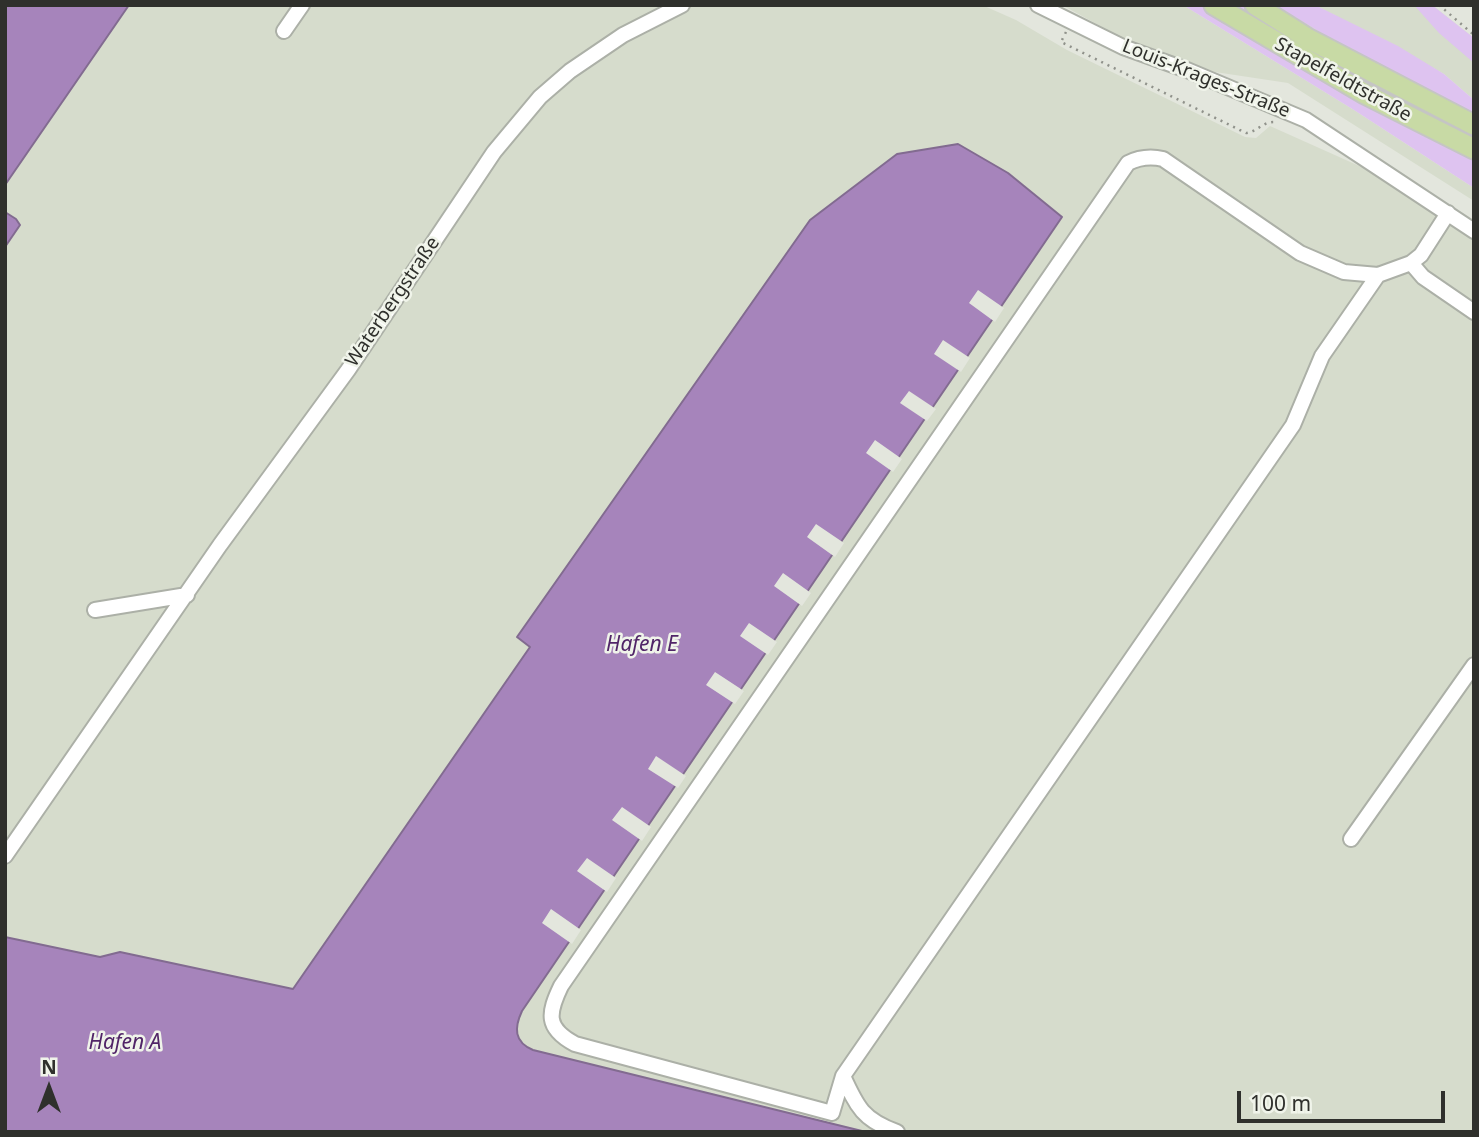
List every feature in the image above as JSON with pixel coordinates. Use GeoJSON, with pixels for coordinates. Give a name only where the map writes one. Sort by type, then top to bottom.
{"type":"FeatureCollection","features":[{"type":"Feature","properties":{"kind":"main road","name":"Stapelfeldtstraße"},"geometry":{"type":"LineString","coordinates":[[1214,5],[1365,94],[1474,149]]}},
{"type":"Feature","properties":{"kind":"main road","name":"Stapelfeldtstraße"},"geometry":{"type":"LineString","coordinates":[[1255,5],[1309,39],[1474,125]]}},
{"type":"Feature","properties":{"kind":"street"},"geometry":{"type":"LineString","coordinates":[[284,31],[302,5]]}},
{"type":"Feature","properties":{"kind":"street","name":"Waterbergstraße"},"geometry":{"type":"LineString","coordinates":[[5,856],[220,545],[348,370],[494,152],[540,97],[570,71],[623,35],[682,5]]}},
{"type":"Feature","properties":{"kind":"street","name":"Louis-Krages-Straße"},"geometry":{"type":"LineString","coordinates":[[1038,5],[1123,47],[1260,99],[1306,120],[1474,231]]}},
{"type":"Feature","properties":{"kind":"street"},"geometry":{"type":"LineString","coordinates":[[1378,275],[1322,356],[1293,425],[843,1076],[832,1114],[575,1044],[556,1030],[551,1018],[551,1007],[583,952],[1128,163],[1138,158],[1163,159],[1300,253],[1344,272],[1378,275],[1410,263],[1420,255],[1448,213]]}},
{"type":"Feature","properties":{"kind":"street"},"geometry":{"type":"LineString","coordinates":[[1410,263],[1423,277],[1474,312]]}},
{"type":"Feature","properties":{"kind":"street"},"geometry":{"type":"LineString","coordinates":[[95,610],[187,595]]}},
{"type":"Feature","properties":{"kind":"street"},"geometry":{"type":"LineString","coordinates":[[1351,839],[1474,665]]}},
{"type":"Feature","properties":{"kind":"street"},"geometry":{"type":"LineString","coordinates":[[843,1076],[863,1114],[897,1132]]}},
{"type":"Feature","properties":{"kind":"path"},"geometry":{"type":"LineString","coordinates":[[1439,5],[1474,36]]}},
{"type":"Feature","properties":{"kind":"path"},"geometry":{"type":"LineString","coordinates":[[1071,21],[1061,42],[1246,133],[1266,122],[1306,120]]}},
{"type":"Feature","properties":{"kind":"shaded area"},"geometry":{"type":"Polygon","coordinates":[[[129,5],[982,5],[1245,137],[1256,138],[1270,126],[1395,182],[1474,236],[1474,1132],[866,1132],[533,1050],[523,1046],[518,1039],[516,1024],[522,1011],[1062,217],[1008,173],[518,637],[530,647],[293,989],[120,952],[100,957],[5,937],[5,247],[20,225],[5,212],[5,185],[129,5]]]}},
{"type":"Feature","properties":{"kind":"shaded area"},"geometry":{"type":"Polygon","coordinates":[[[1062,5],[1183,5],[1354,110],[1474,188],[1474,201],[1288,83],[1215,72],[1124,39],[1062,5]]]}},
{"type":"Feature","properties":{"kind":"shaded area"},"geometry":{"type":"Polygon","coordinates":[[[1183,5],[1203,5],[1268,48],[1462,150],[1474,162],[1474,188],[1354,110],[1183,5]]]}},
{"type":"Feature","properties":{"kind":"shaded area"},"geometry":{"type":"Polygon","coordinates":[[[1229,5],[1246,5],[1474,131],[1474,141],[1339,70],[1229,5]]]}},
{"type":"Feature","properties":{"kind":"shaded area"},"geometry":{"type":"Polygon","coordinates":[[[1275,5],[1315,5],[1398,46],[1444,74],[1474,100],[1474,114],[1371,63],[1275,5]]]}},
{"type":"Feature","properties":{"kind":"shaded area"},"geometry":{"type":"Polygon","coordinates":[[[1315,5],[1432,5],[1474,38],[1474,100],[1444,74],[1315,5]]]}},
{"type":"Feature","properties":{"kind":"shaded area"},"geometry":{"type":"Polygon","coordinates":[[[1414,5],[1432,5],[1474,38],[1474,63],[1439,33],[1414,5]]]}},
{"type":"Feature","properties":{"kind":"water"},"geometry":{"type":"Polygon","coordinates":[[[5,5],[129,5],[5,185],[5,5]]]}},
{"type":"Feature","properties":{"kind":"water","name":"Hafen E"},"geometry":{"type":"Polygon","coordinates":[[[958,144],[1008,173],[1062,217],[522,1011],[517,1029],[522,1043],[533,1050],[866,1132],[5,1132],[5,937],[100,957],[120,952],[293,989],[530,647],[517,637],[810,220],[897,154],[958,144]]]}},
{"type":"Feature","properties":{"kind":"water"},"geometry":{"type":"Polygon","coordinates":[[[5,212],[20,225],[5,247],[5,212]]]}},
{"type":"Feature","properties":{"kind":"pier"},"geometry":{"type":"Polygon","coordinates":[[[978,290],[1004,308],[995,322],[969,303],[978,290]]]}},
{"type":"Feature","properties":{"kind":"pier"},"geometry":{"type":"Polygon","coordinates":[[[943,340],[970,358],[961,372],[934,354],[943,340]]]}},
{"type":"Feature","properties":{"kind":"pier"},"geometry":{"type":"Polygon","coordinates":[[[909,391],[936,409],[927,421],[900,403],[909,391]]]}},
{"type":"Feature","properties":{"kind":"pier"},"geometry":{"type":"Polygon","coordinates":[[[875,440],[902,459],[893,472],[866,453],[875,440]]]}},
{"type":"Feature","properties":{"kind":"pier"},"geometry":{"type":"Polygon","coordinates":[[[816,524],[844,543],[835,557],[807,537],[816,524]]]}},
{"type":"Feature","properties":{"kind":"pier"},"geometry":{"type":"Polygon","coordinates":[[[783,573],[811,593],[802,606],[774,586],[783,573]]]}},
{"type":"Feature","properties":{"kind":"pier"},"geometry":{"type":"Polygon","coordinates":[[[749,623],[777,642],[768,655],[740,636],[749,623]]]}},
{"type":"Feature","properties":{"kind":"pier"},"geometry":{"type":"Polygon","coordinates":[[[715,672],[744,691],[735,704],[706,685],[715,672]]]}},
{"type":"Feature","properties":{"kind":"pier"},"geometry":{"type":"Polygon","coordinates":[[[656,756],[686,776],[678,788],[648,769],[656,756]]]}},
{"type":"Feature","properties":{"kind":"pier"},"geometry":{"type":"Polygon","coordinates":[[[622,807],[651,827],[642,841],[612,820],[622,807]]]}},
{"type":"Feature","properties":{"kind":"pier"},"geometry":{"type":"Polygon","coordinates":[[[587,858],[616,878],[607,892],[577,871],[587,858]]]}},
{"type":"Feature","properties":{"kind":"pier"},"geometry":{"type":"Polygon","coordinates":[[[551,909],[581,930],[572,944],[542,923],[551,909]]]}},
{"type":"Feature","properties":{"kind":"water label","name":"Hafen A"},"geometry":{"type":"Point","coordinates":[125,1043]}}]}
